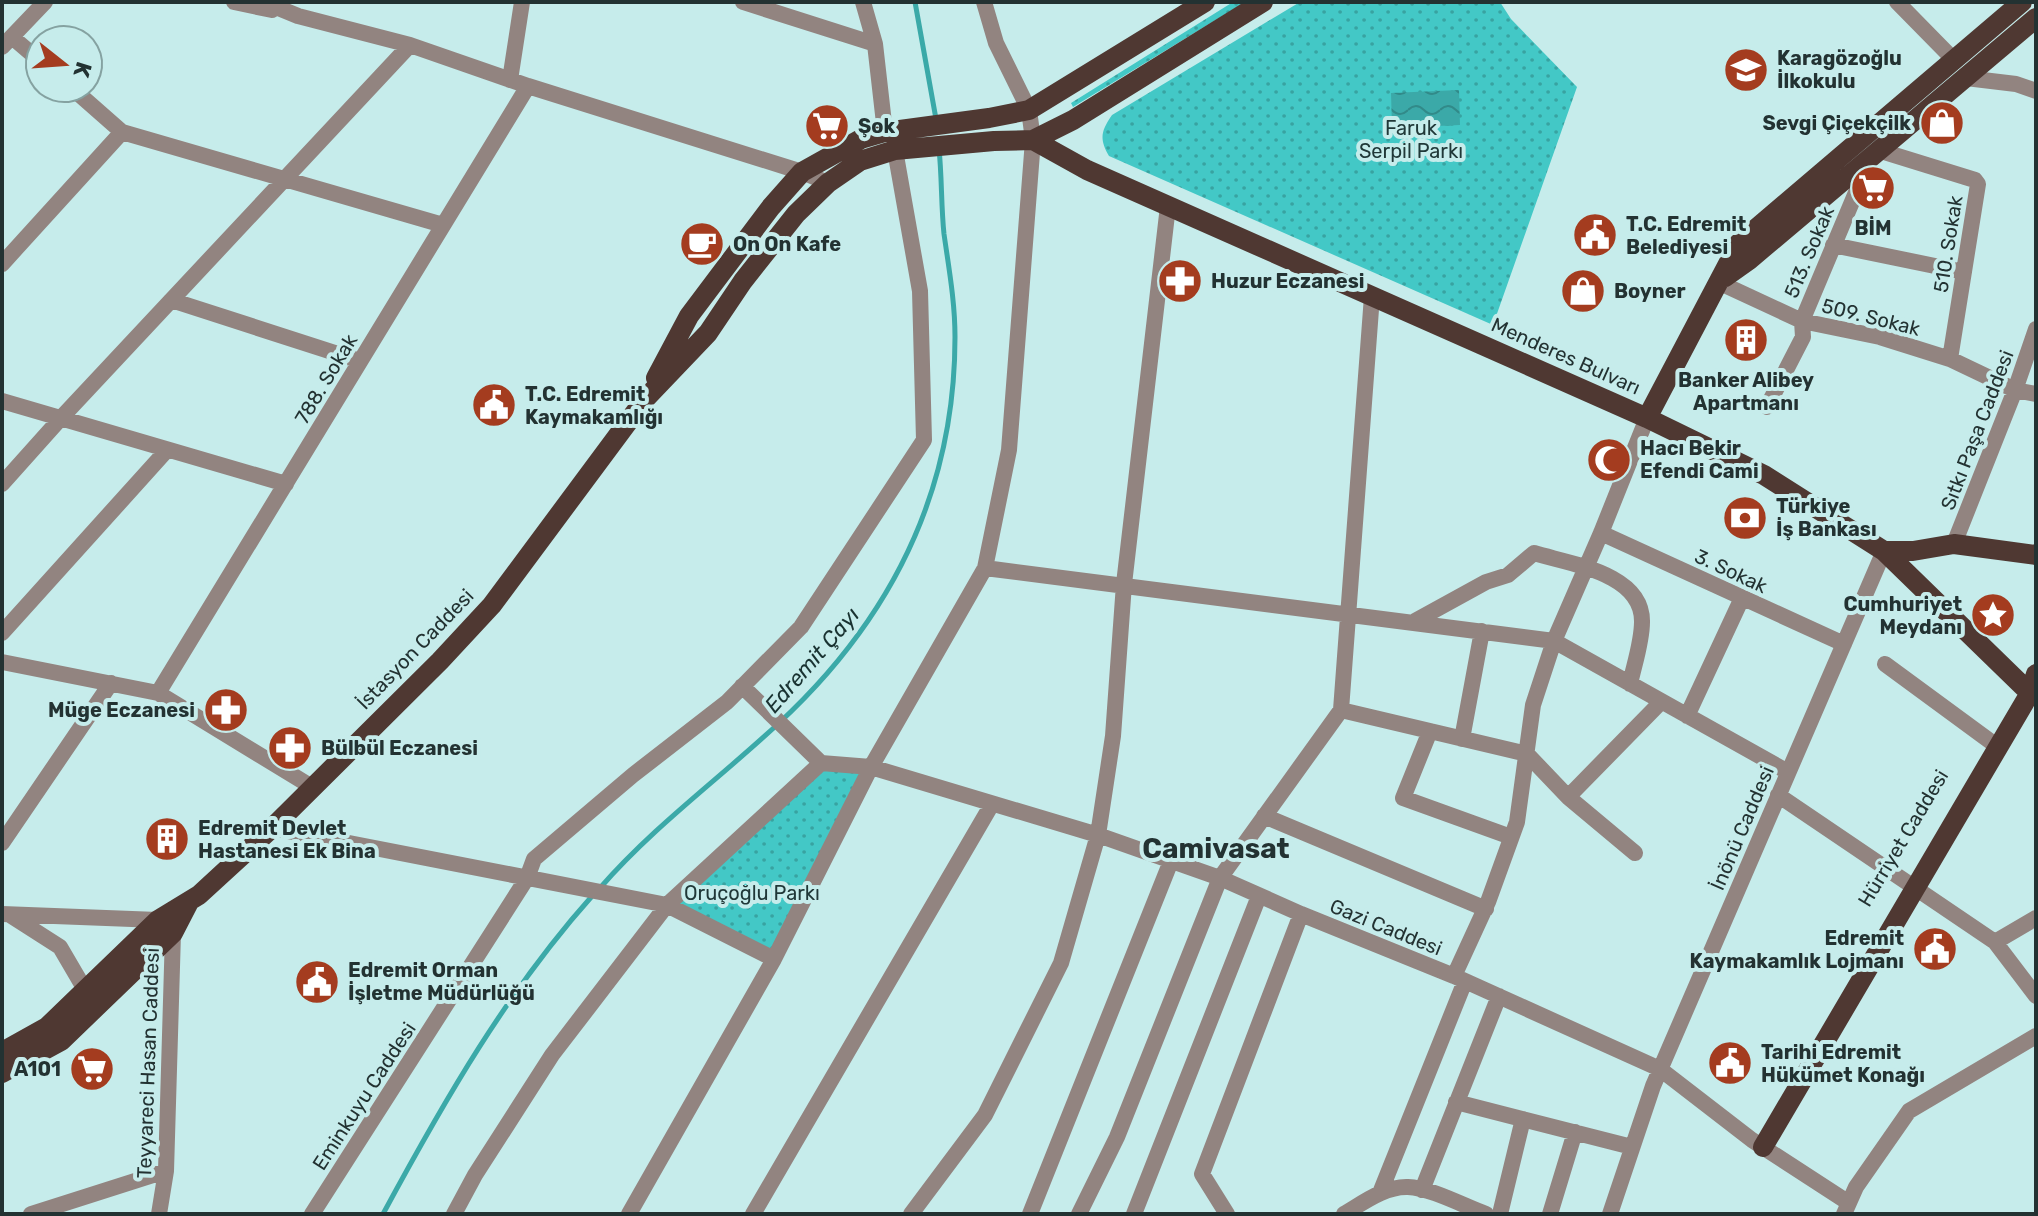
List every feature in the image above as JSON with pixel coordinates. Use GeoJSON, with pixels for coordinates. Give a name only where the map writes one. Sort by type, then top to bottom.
{"type":"FeatureCollection","features":[{"type":"Feature","properties":{"kind":"main road"},"geometry":{"type":"LineString","coordinates":[[897,140],[1033,140],[1073,120],[1263,2]]}},
{"type":"Feature","properties":{"kind":"main road"},"geometry":{"type":"LineString","coordinates":[[1718,282],[1749,260],[1875,153],[1961,69],[2022,2]]}},
{"type":"Feature","properties":{"kind":"main road"},"geometry":{"type":"LineString","coordinates":[[897,140],[1029,110],[1194,5]]}},
{"type":"Feature","properties":{"kind":"main road"},"geometry":{"type":"LineString","coordinates":[[1647,418],[1739,243],[1961,69],[2036,18]]}},
{"type":"Feature","properties":{"kind":"main road","name":"İstasyon Caddesi"},"geometry":{"type":"LineString","coordinates":[[645,399],[689,316],[771,207],[802,172],[861,139],[897,140]]}},
{"type":"Feature","properties":{"kind":"main road","name":"İstasyon Caddesi"},"geometry":{"type":"LineString","coordinates":[[2,1073],[61,1041],[91,1000],[188,904],[272,828],[440,661],[492,605],[645,399],[708,333],[743,281],[787,225],[828,183],[897,140]]}},
{"type":"Feature","properties":{"kind":"main road","name":"Menderes Bulvarı"},"geometry":{"type":"LineString","coordinates":[[1033,140],[1087,170],[1647,418],[1764,475],[1884,551],[2032,688]]}},
{"type":"Feature","properties":{"kind":"main road"},"geometry":{"type":"LineString","coordinates":[[1884,551],[1913,551],[1954,544],[2036,555]]}},
{"type":"Feature","properties":{"kind":"main road","name":"Hürriyet Caddesi"},"geometry":{"type":"LineString","coordinates":[[1757,1144],[1993,744],[2032,688]]}},
{"type":"Feature","properties":{"kind":"main road","name":"İstasyon Caddesi"},"geometry":{"type":"LineString","coordinates":[[2,1052],[91,1000]]}},
{"type":"Feature","properties":{"kind":"street"},"geometry":{"type":"LineString","coordinates":[[7,42],[45,2]]}},
{"type":"Feature","properties":{"kind":"street"},"geometry":{"type":"LineString","coordinates":[[234,2],[410,45],[828,183]]}},
{"type":"Feature","properties":{"kind":"street"},"geometry":{"type":"LineString","coordinates":[[264,2],[298,16]]}},
{"type":"Feature","properties":{"kind":"street"},"geometry":{"type":"LineString","coordinates":[[510,80],[522,2]]}},
{"type":"Feature","properties":{"kind":"street"},"geometry":{"type":"LineString","coordinates":[[743,2],[875,44]]}},
{"type":"Feature","properties":{"kind":"street","name":"Eminkuyu Caddesi"},"geometry":{"type":"LineString","coordinates":[[312,1214],[533,879],[534,859],[633,775],[727,702],[801,627],[924,440],[920,291],[897,140],[863,2]]}},
{"type":"Feature","properties":{"kind":"street"},"geometry":{"type":"LineString","coordinates":[[629,1214],[774,959],[871,767],[985,568],[1009,450],[1033,140],[1029,110],[996,43],[984,2]]}},
{"type":"Feature","properties":{"kind":"street"},"geometry":{"type":"LineString","coordinates":[[1897,2],[1961,69],[2036,91]]}},
{"type":"Feature","properties":{"kind":"street"},"geometry":{"type":"LineString","coordinates":[[2,484],[410,45]]}},
{"type":"Feature","properties":{"kind":"street","name":"788. Sokak"},"geometry":{"type":"LineString","coordinates":[[158,693],[528,86]]}},
{"type":"Feature","properties":{"kind":"street"},"geometry":{"type":"LineString","coordinates":[[90,104],[122,132],[443,225]]}},
{"type":"Feature","properties":{"kind":"street"},"geometry":{"type":"LineString","coordinates":[[2,264],[122,132]]}},
{"type":"Feature","properties":{"kind":"street","name":"510. Sokak"},"geometry":{"type":"LineString","coordinates":[[1875,153],[1975,180],[1978,184],[1950,359]]}},
{"type":"Feature","properties":{"kind":"street","name":"513. Sokak"},"geometry":{"type":"LineString","coordinates":[[1767,407],[1803,337],[1802,321],[1875,153]]}},
{"type":"Feature","properties":{"kind":"street"},"geometry":{"type":"LineString","coordinates":[[911,1214],[985,1115],[1061,963],[1098,835],[1113,736],[1124,584],[1168,206]]}},
{"type":"Feature","properties":{"kind":"street"},"geometry":{"type":"LineString","coordinates":[[1833,245],[1964,272]]}},
{"type":"Feature","properties":{"kind":"street","name":"509. Sokak"},"geometry":{"type":"LineString","coordinates":[[1718,282],[1802,321],[1880,337],[1950,359],[2015,390],[2036,394]]}},
{"type":"Feature","properties":{"kind":"street"},"geometry":{"type":"LineString","coordinates":[[1079,1214],[1117,1137],[1220,878],[1341,710],[1372,296]]}},
{"type":"Feature","properties":{"kind":"street"},"geometry":{"type":"LineString","coordinates":[[171,300],[360,361]]}},
{"type":"Feature","properties":{"kind":"street","name":"Sıtkı Paşa Caddesi"},"geometry":{"type":"LineString","coordinates":[[1954,544],[2036,329]]}},
{"type":"Feature","properties":{"kind":"street"},"geometry":{"type":"LineString","coordinates":[[2,401],[286,484]]}},
{"type":"Feature","properties":{"kind":"street"},"geometry":{"type":"LineString","coordinates":[[1380,1193],[1517,822],[1533,705],[1554,641],[1647,418]]}},
{"type":"Feature","properties":{"kind":"street"},"geometry":{"type":"LineString","coordinates":[[2,633],[167,450]]}},
{"type":"Feature","properties":{"kind":"street","name":"3. Sokak"},"geometry":{"type":"LineString","coordinates":[[1601,533],[1844,644]]}},
{"type":"Feature","properties":{"kind":"street","name":"İnönü Caddesi"},"geometry":{"type":"LineString","coordinates":[[1610,1214],[1660,1069],[1884,551]]}},
{"type":"Feature","properties":{"kind":"street"},"geometry":{"type":"LineString","coordinates":[[1415,621],[1486,582],[1508,575],[1534,553],[1584,569],[1598,570],[1622,583],[1639,603],[1642,623],[1630,684]]}},
{"type":"Feature","properties":{"kind":"street"},"geometry":{"type":"LineString","coordinates":[[985,568],[1554,641],[1788,772]]}},
{"type":"Feature","properties":{"kind":"street"},"geometry":{"type":"LineString","coordinates":[[1687,716],[1742,598]]}},
{"type":"Feature","properties":{"kind":"street"},"geometry":{"type":"LineString","coordinates":[[1462,739],[1482,631]]}},
{"type":"Feature","properties":{"kind":"street"},"geometry":{"type":"LineString","coordinates":[[2,662],[158,693],[312,787]]}},
{"type":"Feature","properties":{"kind":"street"},"geometry":{"type":"LineString","coordinates":[[1885,664],[1993,744]]}},
{"type":"Feature","properties":{"kind":"street"},"geometry":{"type":"LineString","coordinates":[[2,843],[111,683]]}},
{"type":"Feature","properties":{"kind":"street"},"geometry":{"type":"LineString","coordinates":[[454,1214],[475,1175],[552,1055],[667,905],[821,763],[742,686]]}},
{"type":"Feature","properties":{"kind":"street"},"geometry":{"type":"LineString","coordinates":[[1568,797],[1661,702]]}},
{"type":"Feature","properties":{"kind":"street"},"geometry":{"type":"LineString","coordinates":[[1341,710],[1527,754],[1568,797],[1635,853]]}},
{"type":"Feature","properties":{"kind":"street"},"geometry":{"type":"LineString","coordinates":[[1430,731],[1403,798],[1511,837]]}},
{"type":"Feature","properties":{"kind":"street","name":"Gazi Caddesi"},"geometry":{"type":"LineString","coordinates":[[821,763],[871,767],[1098,835],[1220,878],[1460,978],[1660,1069],[1846,1208]]}},
{"type":"Feature","properties":{"kind":"street"},"geometry":{"type":"LineString","coordinates":[[1778,795],[1995,942],[2036,996]]}},
{"type":"Feature","properties":{"kind":"street"},"geometry":{"type":"LineString","coordinates":[[753,1214],[992,804]]}},
{"type":"Feature","properties":{"kind":"street"},"geometry":{"type":"LineString","coordinates":[[1264,816],[1486,909]]}},
{"type":"Feature","properties":{"kind":"street"},"geometry":{"type":"LineString","coordinates":[[272,828],[667,905],[774,959]]}},
{"type":"Feature","properties":{"kind":"street"},"geometry":{"type":"LineString","coordinates":[[1030,1214],[1171,861]]}},
{"type":"Feature","properties":{"kind":"street"},"geometry":{"type":"LineString","coordinates":[[1134,1214],[1259,896]]}},
{"type":"Feature","properties":{"kind":"street"},"geometry":{"type":"LineString","coordinates":[[6,914],[165,926]]}},
{"type":"Feature","properties":{"kind":"street"},"geometry":{"type":"LineString","coordinates":[[6,914],[60,947],[91,1000]]}},
{"type":"Feature","properties":{"kind":"street"},"geometry":{"type":"LineString","coordinates":[[1227,1214],[1202,1174],[1301,914]]}},
{"type":"Feature","properties":{"kind":"street"},"geometry":{"type":"LineString","coordinates":[[1995,942],[2036,918]]}},
{"type":"Feature","properties":{"kind":"street","name":"Teyyareci Hasan Caddesi"},"geometry":{"type":"LineString","coordinates":[[159,1214],[166,1171],[165,926]]}},
{"type":"Feature","properties":{"kind":"street"},"geometry":{"type":"LineString","coordinates":[[1422,1190],[1499,996]]}},
{"type":"Feature","properties":{"kind":"street"},"geometry":{"type":"LineString","coordinates":[[1846,1208],[1856,1187],[1909,1111],[2036,1036]]}},
{"type":"Feature","properties":{"kind":"street"},"geometry":{"type":"LineString","coordinates":[[1456,1102],[1632,1147]]}},
{"type":"Feature","properties":{"kind":"street"},"geometry":{"type":"LineString","coordinates":[[1500,1214],[1523,1119]]}},
{"type":"Feature","properties":{"kind":"street"},"geometry":{"type":"LineString","coordinates":[[1550,1214],[1575,1132]]}},
{"type":"Feature","properties":{"kind":"street"},"geometry":{"type":"LineString","coordinates":[[31,1214],[66,1209],[166,1171]]}},
{"type":"Feature","properties":{"kind":"street"},"geometry":{"type":"LineString","coordinates":[[1344,1214],[1380,1193],[1406,1186],[1467,1210],[1486,1214]]}},
{"type":"Feature","properties":{"kind":"green space"},"geometry":{"type":"Polygon","coordinates":[[[1233,2],[1245,2],[1073,107],[1071,103],[1233,2]]]}},
{"type":"Feature","properties":{"kind":"green space","name":"Faruk Serpil Parkı"},"geometry":{"type":"Polygon","coordinates":[[[1300,2],[1500,2],[1511,19],[1577,87],[1493,325],[1109,156],[1103,135],[1112,115],[1300,2]]]}},
{"type":"Feature","properties":{"kind":"green space","name":"Oruçoğlu Parkı"},"geometry":{"type":"Polygon","coordinates":[[[821,763],[871,767],[774,959],[667,905],[821,763]]]}},
{"type":"Feature","properties":{"kind":"water"},"geometry":{"type":"Polygon","coordinates":[[[1459,90],[1460,125],[1392,128],[1391,93],[1459,90]]]}},
{"type":"Feature","properties":{"kind":"waterway","name":"Edremit Çayı"},"geometry":{"type":"LineString","coordinates":[[915,2],[936,119]]}},
{"type":"Feature","properties":{"kind":"waterway","name":"Edremit Çayı"},"geometry":{"type":"LineString","coordinates":[[600,888],[642,844],[779,723],[819,683],[854,641],[884,596],[909,549],[929,500],[943,448],[952,394],[955,324],[943,223],[939,149]]}},
{"type":"Feature","properties":{"kind":"waterway","name":"Edremit Çayı"},"geometry":{"type":"LineString","coordinates":[[383,1214],[429,1130],[505,1008],[532,969],[593,895]]}},
{"type":"Feature","properties":{"kind":"place","name":"Karagözoğlu İlkokulu"},"geometry":{"type":"Point","coordinates":[1746,70]}},
{"type":"Feature","properties":{"kind":"place","name":"Sevgi Çiçekçilk"},"geometry":{"type":"Point","coordinates":[1942,123]}},
{"type":"Feature","properties":{"kind":"place","name":"Şok"},"geometry":{"type":"Point","coordinates":[827,126]}},
{"type":"Feature","properties":{"kind":"place","name":"BİM"},"geometry":{"type":"Point","coordinates":[1873,188]}},
{"type":"Feature","properties":{"kind":"place","name":"T.C. Edremit Belediyesi"},"geometry":{"type":"Point","coordinates":[1595,235]}},
{"type":"Feature","properties":{"kind":"place","name":"On On Kafe"},"geometry":{"type":"Point","coordinates":[702,244]}},
{"type":"Feature","properties":{"kind":"place","name":"Huzur Eczanesi"},"geometry":{"type":"Point","coordinates":[1180,281]}},
{"type":"Feature","properties":{"kind":"place","name":"Boyner"},"geometry":{"type":"Point","coordinates":[1583,291]}},
{"type":"Feature","properties":{"kind":"place","name":"Banker Alibey Apartmanı"},"geometry":{"type":"Point","coordinates":[1746,340]}},
{"type":"Feature","properties":{"kind":"place","name":"T.C. Edremit Kaymakamlığı"},"geometry":{"type":"Point","coordinates":[494,405]}},
{"type":"Feature","properties":{"kind":"place","name":"Hacı Bekir Efendi Cami"},"geometry":{"type":"Point","coordinates":[1609,460]}},
{"type":"Feature","properties":{"kind":"place","name":"Türkiye İş Bankası"},"geometry":{"type":"Point","coordinates":[1745,518]}},
{"type":"Feature","properties":{"kind":"place","name":"Cumhuriyet Meydanı"},"geometry":{"type":"Point","coordinates":[1993,615]}},
{"type":"Feature","properties":{"kind":"place","name":"Müge Eczanesi"},"geometry":{"type":"Point","coordinates":[226,710]}},
{"type":"Feature","properties":{"kind":"place","name":"Bülbül Eczanesi"},"geometry":{"type":"Point","coordinates":[290,748]}},
{"type":"Feature","properties":{"kind":"place","name":"Edremit Devlet Hastanesi Ek Bina"},"geometry":{"type":"Point","coordinates":[167,839]}},
{"type":"Feature","properties":{"kind":"place","name":"Edremit Kaymakamlık Lojmanı"},"geometry":{"type":"Point","coordinates":[1935,949]}},
{"type":"Feature","properties":{"kind":"place","name":"Edremit Orman İşletme Müdürlüğü"},"geometry":{"type":"Point","coordinates":[317,982]}},
{"type":"Feature","properties":{"kind":"place","name":"Tarihi Edremit Hükümet Konağı"},"geometry":{"type":"Point","coordinates":[1730,1063]}},
{"type":"Feature","properties":{"kind":"place","name":"A101"},"geometry":{"type":"Point","coordinates":[92,1069]}},
{"type":"Feature","properties":{"kind":"district","name":"Camivasat"},"geometry":{"type":"Point","coordinates":[1216,848]}}]}
